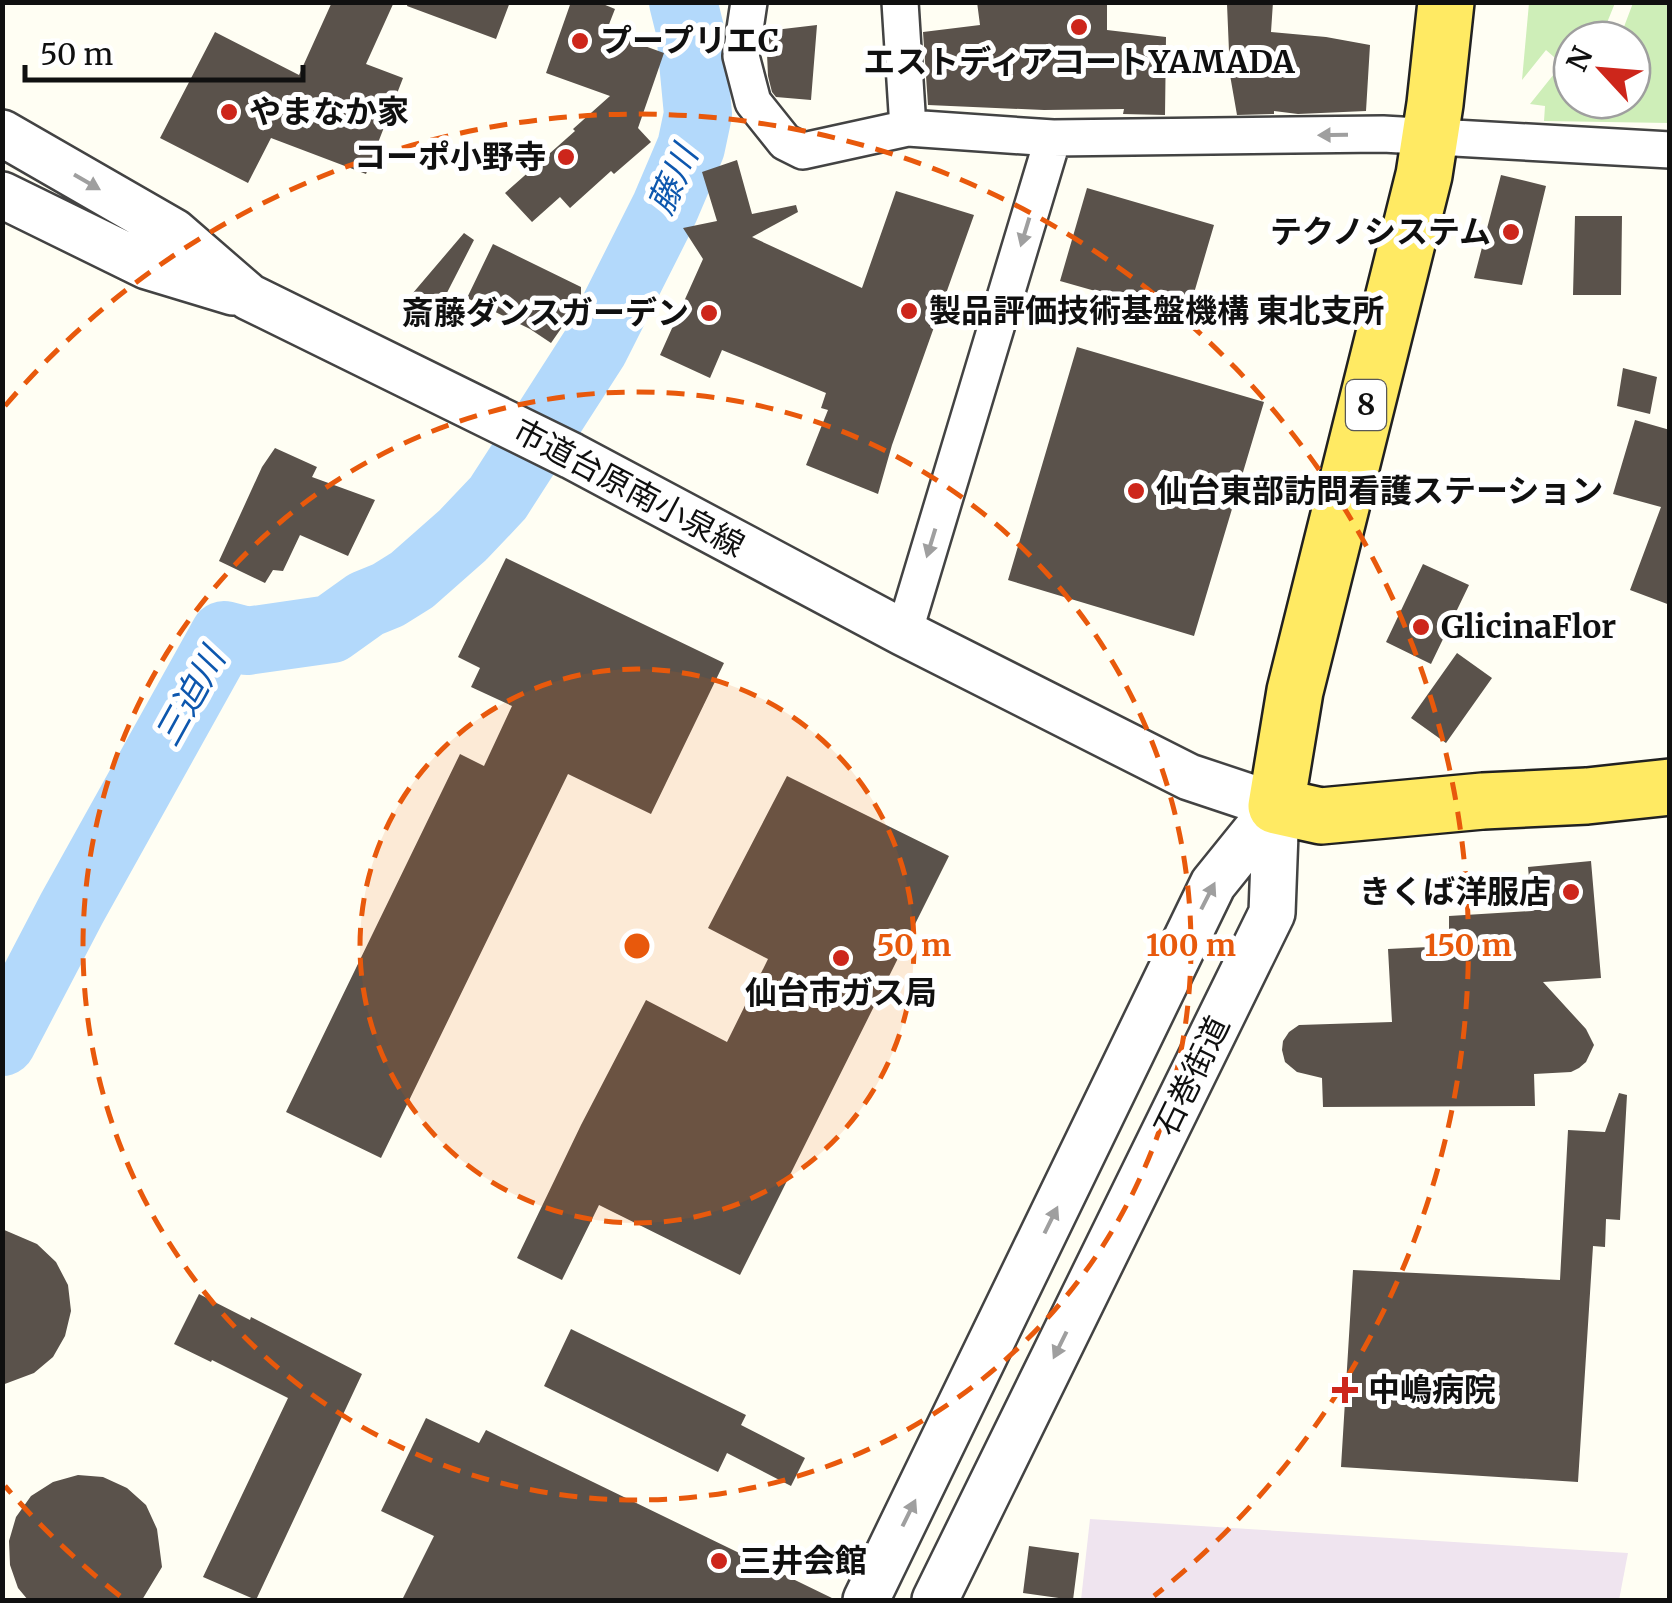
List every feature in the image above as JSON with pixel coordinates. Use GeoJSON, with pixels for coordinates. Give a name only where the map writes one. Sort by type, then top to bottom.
{"type":"FeatureCollection","features":[{"type":"Feature","properties":{"kind":"main road","name":"8"},"geometry":{"type":"LineString","coordinates":[[1276,806],[1295,691],[1424,175],[1446,2]]}},
{"type":"Feature","properties":{"kind":"main road"},"geometry":{"type":"LineString","coordinates":[[1587,796],[1670,762]]}},
{"type":"Feature","properties":{"kind":"main road"},"geometry":{"type":"LineString","coordinates":[[1276,806],[1321,816],[1670,787]]}},
{"type":"Feature","properties":{"kind":"street"},"geometry":{"type":"LineString","coordinates":[[749,2],[741,56],[754,102],[785,142],[803,150],[908,128],[1053,138],[1383,134],[1670,150]]}},
{"type":"Feature","properties":{"kind":"street"},"geometry":{"type":"LineString","coordinates":[[900,2],[908,128]]}},
{"type":"Feature","properties":{"kind":"street","name":"市道台原南小泉線"},"geometry":{"type":"LineString","coordinates":[[2,133],[174,232],[249,297],[572,456],[904,633],[1189,777],[1276,806]]}},
{"type":"Feature","properties":{"kind":"street"},"geometry":{"type":"LineString","coordinates":[[904,633],[1053,138]]}},
{"type":"Feature","properties":{"kind":"street"},"geometry":{"type":"LineString","coordinates":[[2,195],[147,266],[249,297]]}},
{"type":"Feature","properties":{"kind":"street","name":"石巻街道"},"geometry":{"type":"LineString","coordinates":[[866,1600],[1213,884],[1276,806]]}},
{"type":"Feature","properties":{"kind":"street","name":"石巻街道"},"geometry":{"type":"LineString","coordinates":[[935,1600],[1272,913],[1276,806]]}},
{"type":"Feature","properties":{"kind":"shaded area"},"geometry":{"type":"Polygon","coordinates":[[[1090,1519],[1628,1553],[1619,1600],[1081,1600],[1090,1519]]]}},
{"type":"Feature","properties":{"kind":"green space"},"geometry":{"type":"Polygon","coordinates":[[[1529,3],[1615,3],[1608,20],[1552,20],[1552,55],[1546,50],[1522,80],[1529,3]]]}},
{"type":"Feature","properties":{"kind":"green space"},"geometry":{"type":"Polygon","coordinates":[[[1633,3],[1669,3],[1669,123],[1544,121],[1545,106],[1530,104],[1552,76],[1552,120],[1652,120],[1652,20],[1627,20],[1633,3]]]}},
{"type":"Feature","properties":{"kind":"building"},"geometry":{"type":"Polygon","coordinates":[[[332,2],[394,2],[366,64],[403,78],[366,174],[271,138],[248,183],[160,138],[215,32],[299,75],[332,2]]]}},
{"type":"Feature","properties":{"kind":"building"},"geometry":{"type":"Polygon","coordinates":[[[408,2],[510,2],[496,39],[407,6],[408,2]]]}},
{"type":"Feature","properties":{"kind":"building"},"geometry":{"type":"Polygon","coordinates":[[[571,2],[598,2],[615,9],[606,32],[664,53],[638,128],[651,142],[570,208],[560,197],[532,222],[505,193],[610,96],[546,73],[571,2]]]}},
{"type":"Feature","properties":{"kind":"building"},"geometry":{"type":"Polygon","coordinates":[[[977,2],[1107,2],[1107,30],[1166,37],[1165,115],[1123,114],[1124,109],[928,105],[923,32],[980,25],[977,2]]]}},
{"type":"Feature","properties":{"kind":"building"},"geometry":{"type":"Polygon","coordinates":[[[1273,2],[1271,32],[1370,45],[1366,111],[1237,115],[1230,75],[1227,4],[1273,2]]]}},
{"type":"Feature","properties":{"kind":"building"},"geometry":{"type":"Polygon","coordinates":[[[817,25],[811,100],[776,97],[768,76],[766,31],[817,25]]]}},
{"type":"Feature","properties":{"kind":"building"},"geometry":{"type":"Polygon","coordinates":[[[737,160],[752,214],[796,205],[798,212],[752,237],[862,288],[896,191],[974,215],[878,494],[806,465],[828,410],[821,408],[826,393],[722,350],[710,378],[660,355],[703,259],[683,228],[717,221],[702,172],[737,160]]]}},
{"type":"Feature","properties":{"kind":"building","name":"テクノシステム"},"geometry":{"type":"Polygon","coordinates":[[[1501,175],[1546,186],[1522,285],[1474,278],[1501,175]]]}},
{"type":"Feature","properties":{"kind":"building"},"geometry":{"type":"Polygon","coordinates":[[[1087,188],[1214,225],[1187,317],[1060,281],[1087,188]]]}},
{"type":"Feature","properties":{"kind":"building"},"geometry":{"type":"Polygon","coordinates":[[[1575,216],[1622,216],[1621,295],[1573,295],[1575,216]]]}},
{"type":"Feature","properties":{"kind":"building"},"geometry":{"type":"Polygon","coordinates":[[[464,233],[474,240],[432,322],[401,307],[464,233]]]}},
{"type":"Feature","properties":{"kind":"building"},"geometry":{"type":"Polygon","coordinates":[[[493,244],[581,287],[581,300],[551,343],[467,298],[493,244]]]}},
{"type":"Feature","properties":{"kind":"building","name":"仙台東部訪問看護ステーション"},"geometry":{"type":"Polygon","coordinates":[[[1077,347],[1264,402],[1194,636],[1008,580],[1077,347]]]}},
{"type":"Feature","properties":{"kind":"building"},"geometry":{"type":"Polygon","coordinates":[[[1623,368],[1657,377],[1650,414],[1617,406],[1623,368]]]}},
{"type":"Feature","properties":{"kind":"building"},"geometry":{"type":"Polygon","coordinates":[[[1635,420],[1670,430],[1670,605],[1630,590],[1661,507],[1613,494],[1635,420]]]}},
{"type":"Feature","properties":{"kind":"building"},"geometry":{"type":"Polygon","coordinates":[[[275,448],[317,467],[312,477],[375,500],[348,556],[300,535],[283,571],[273,570],[265,583],[219,561],[262,467],[275,448]]]}},
{"type":"Feature","properties":{"kind":"building"},"geometry":{"type":"Polygon","coordinates":[[[506,558],[724,663],[651,814],[568,774],[381,1158],[286,1112],[460,754],[484,766],[512,706],[471,687],[480,668],[458,657],[506,558]]]}},
{"type":"Feature","properties":{"kind":"building","name":"GlicinaFlor"},"geometry":{"type":"Polygon","coordinates":[[[1423,564],[1469,585],[1431,664],[1386,642],[1423,564]]]}},
{"type":"Feature","properties":{"kind":"building"},"geometry":{"type":"Polygon","coordinates":[[[1457,653],[1492,678],[1446,743],[1411,718],[1457,653]]]}},
{"type":"Feature","properties":{"kind":"building"},"geometry":{"type":"Polygon","coordinates":[[[787,776],[949,856],[740,1275],[599,1205],[562,1280],[517,1258],[646,1000],[727,1042],[768,959],[708,928],[787,776]]]}},
{"type":"Feature","properties":{"kind":"building"},"geometry":{"type":"Polygon","coordinates":[[[1591,861],[1601,978],[1543,982],[1586,1029],[1594,1045],[1586,1062],[1571,1072],[1534,1074],[1535,1106],[1323,1107],[1322,1078],[1297,1072],[1285,1062],[1283,1041],[1299,1025],[1392,1022],[1388,949],[1449,946],[1449,916],[1532,911],[1528,867],[1591,861]]]}},
{"type":"Feature","properties":{"kind":"building"},"geometry":{"type":"Polygon","coordinates":[[[1619,1093],[1627,1095],[1620,1220],[1606,1219],[1605,1247],[1593,1246],[1578,1482],[1341,1467],[1353,1270],[1560,1280],[1568,1130],[1605,1132],[1619,1093]]]}},
{"type":"Feature","properties":{"kind":"building"},"geometry":{"type":"Polygon","coordinates":[[[2,1229],[37,1244],[56,1262],[68,1285],[71,1311],[65,1336],[53,1357],[34,1373],[2,1385],[2,1229]]]}},
{"type":"Feature","properties":{"kind":"building"},"geometry":{"type":"Polygon","coordinates":[[[199,1294],[362,1374],[256,1600],[203,1577],[288,1398],[174,1344],[199,1294]]]}},
{"type":"Feature","properties":{"kind":"building"},"geometry":{"type":"Polygon","coordinates":[[[571,1329],[746,1415],[741,1425],[805,1458],[791,1486],[727,1453],[718,1472],[544,1386],[571,1329]]]}},
{"type":"Feature","properties":{"kind":"building"},"geometry":{"type":"Polygon","coordinates":[[[426,1418],[479,1443],[486,1430],[836,1600],[402,1600],[434,1536],[381,1511],[426,1418]]]}},
{"type":"Feature","properties":{"kind":"building"},"geometry":{"type":"Polygon","coordinates":[[[78,1475],[103,1477],[127,1488],[146,1505],[157,1529],[162,1567],[142,1600],[28,1600],[18,1588],[10,1565],[9,1541],[16,1517],[31,1496],[53,1482],[78,1475]]]}},
{"type":"Feature","properties":{"kind":"building"},"geometry":{"type":"Polygon","coordinates":[[[1029,1546],[1079,1553],[1073,1600],[1023,1593],[1029,1546]]]}},
{"type":"Feature","properties":{"kind":"waterway","name":"三迫川"},"geometry":{"type":"LineString","coordinates":[[2,1042],[224,635],[247,641],[331,629],[366,604],[412,580],[498,498],[595,347],[691,147],[698,114],[690,30],[683,2]]}},
{"type":"Feature","properties":{"kind":"place","name":"エストディアコートYAMADA"},"geometry":{"type":"Point","coordinates":[1079,27]}},
{"type":"Feature","properties":{"kind":"place","name":"プープリエC"},"geometry":{"type":"Point","coordinates":[580,41]}},
{"type":"Feature","properties":{"kind":"place","name":"やまなか家"},"geometry":{"type":"Point","coordinates":[229,112]}},
{"type":"Feature","properties":{"kind":"place","name":"コーポ小野寺"},"geometry":{"type":"Point","coordinates":[566,157]}},
{"type":"Feature","properties":{"kind":"place","name":"テクノシステム"},"geometry":{"type":"Point","coordinates":[1511,232]}},
{"type":"Feature","properties":{"kind":"place","name":"製品評価技術基盤機構 東北支所"},"geometry":{"type":"Point","coordinates":[909,311]}},
{"type":"Feature","properties":{"kind":"place","name":"斎藤ダンスガーデン"},"geometry":{"type":"Point","coordinates":[709,313]}},
{"type":"Feature","properties":{"kind":"place","name":"仙台東部訪問看護ステーション"},"geometry":{"type":"Point","coordinates":[1136,491]}},
{"type":"Feature","properties":{"kind":"place","name":"GlicinaFlor"},"geometry":{"type":"Point","coordinates":[1421,627]}},
{"type":"Feature","properties":{"kind":"place","name":"きくば洋服店"},"geometry":{"type":"Point","coordinates":[1571,892]}},
{"type":"Feature","properties":{"kind":"place","name":"仙台市ガス局"},"geometry":{"type":"Point","coordinates":[841,958]}},
{"type":"Feature","properties":{"kind":"place","name":"中嶋病院"},"geometry":{"type":"Point","coordinates":[1345,1390]}},
{"type":"Feature","properties":{"kind":"place","name":"三井会館"},"geometry":{"type":"Point","coordinates":[719,1561]}},
{"type":"Feature","properties":{"kind":"water label","name":"藤川"},"geometry":{"type":"Point","coordinates":[673,180]}}]}
